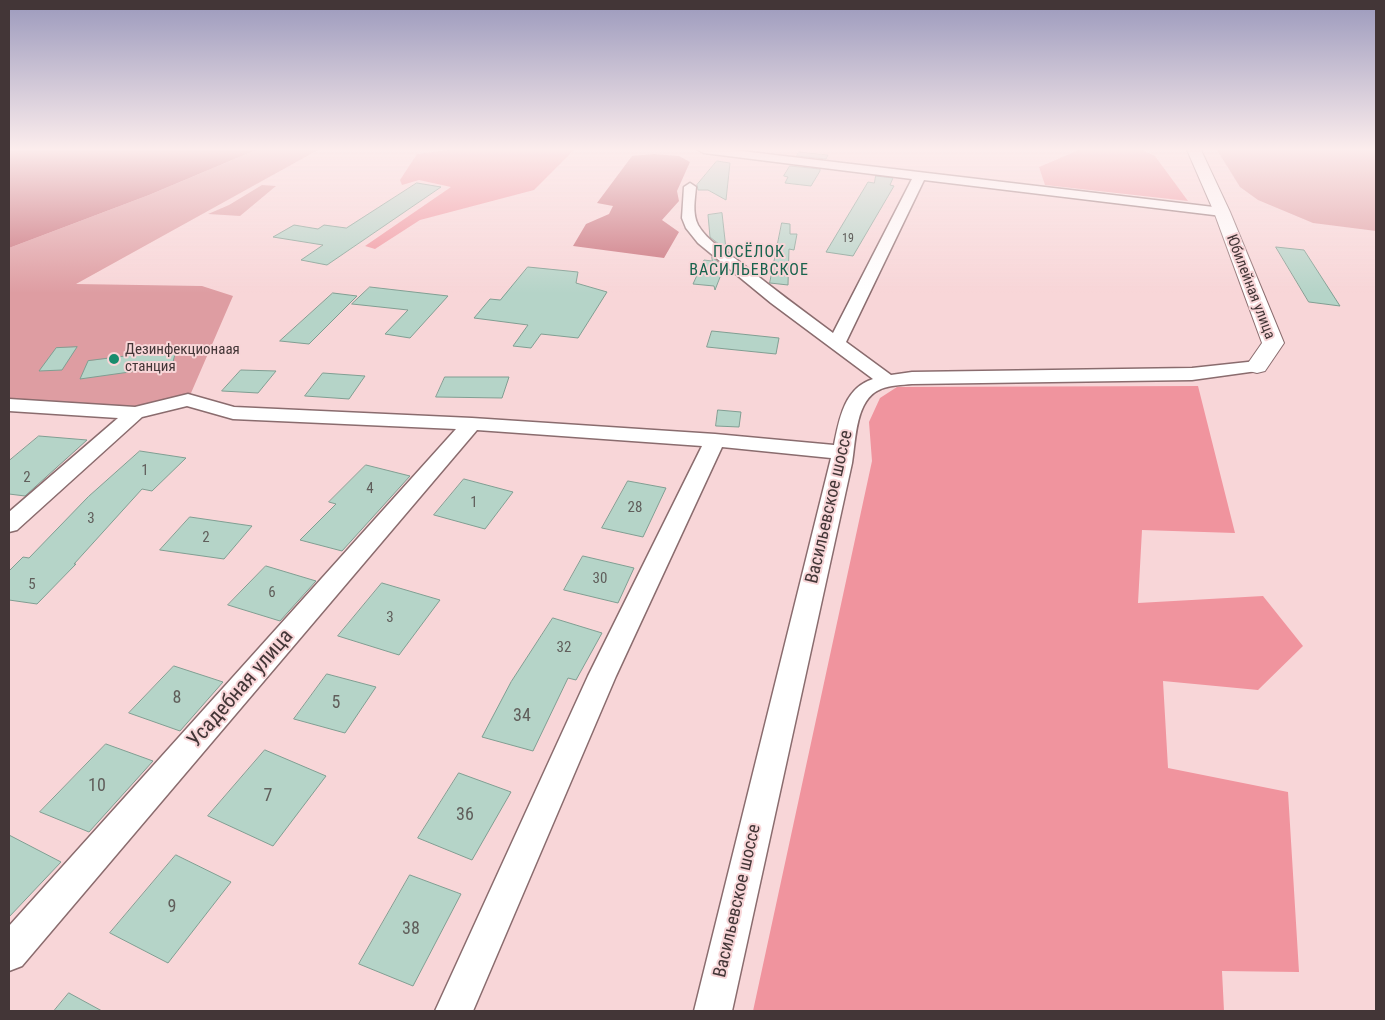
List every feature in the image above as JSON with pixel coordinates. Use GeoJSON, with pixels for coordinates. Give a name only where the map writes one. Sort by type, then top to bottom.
{"type":"FeatureCollection","features":[{"type":"Feature","properties":{"kind":"street"},"geometry":{"type":"LineString","coordinates":[[689,198],[687,210],[692,227],[718,252],[786,308],[837,342],[887,381]]}},
{"type":"Feature","properties":{"kind":"street"},"geometry":{"type":"LineString","coordinates":[[837,342],[909,198]]}},
{"type":"Feature","properties":{"kind":"street"},"geometry":{"type":"LineString","coordinates":[[1101,198],[1222,212]]}},
{"type":"Feature","properties":{"kind":"street","name":"Юбилейная улица"},"geometry":{"type":"LineString","coordinates":[[1215,198],[1273,343],[1257,366]]}},
{"type":"Feature","properties":{"kind":"street","name":"Васильевское шоссе"},"geometry":{"type":"LineString","coordinates":[[713,1011],[843,453],[850,414],[857,400],[868,387],[887,381],[912,378],[1192,374],[1257,366]]}},
{"type":"Feature","properties":{"kind":"street"},"geometry":{"type":"LineString","coordinates":[[9,405],[136,413],[188,400],[233,413],[472,424],[715,440],[843,453]]}},
{"type":"Feature","properties":{"kind":"street"},"geometry":{"type":"LineString","coordinates":[[9,524],[136,413]]}},
{"type":"Feature","properties":{"kind":"street","name":"Усадебная улица"},"geometry":{"type":"LineString","coordinates":[[9,953],[472,424]]}},
{"type":"Feature","properties":{"kind":"street"},"geometry":{"type":"LineString","coordinates":[[454,1011],[602,676],[715,440]]}},
{"type":"Feature","properties":{"kind":"shaded area"},"geometry":{"type":"Polygon","coordinates":[[[9,198],[142,198],[9,248],[9,198]]]}},
{"type":"Feature","properties":{"kind":"shaded area"},"geometry":{"type":"Polygon","coordinates":[[[142,198],[232,198],[76,284],[202,286],[233,296],[188,400],[135,413],[9,405],[9,248],[142,198]]]}},
{"type":"Feature","properties":{"kind":"shaded area"},"geometry":{"type":"Polygon","coordinates":[[[241,198],[262,198],[240,216],[208,214],[241,198]]]}},
{"type":"Feature","properties":{"kind":"shaded area"},"geometry":{"type":"Polygon","coordinates":[[[436,198],[505,198],[420,220],[375,249],[365,246],[436,198]]]}},
{"type":"Feature","properties":{"kind":"shaded area"},"geometry":{"type":"Polygon","coordinates":[[[601,198],[678,198],[679,201],[662,220],[679,232],[664,258],[573,246],[586,224],[609,214],[613,206],[597,203],[601,198]]]}},
{"type":"Feature","properties":{"kind":"shaded area"},"geometry":{"type":"Polygon","coordinates":[[[1158,198],[1186,198],[1188,201],[1158,198]]]}},
{"type":"Feature","properties":{"kind":"shaded area"},"geometry":{"type":"Polygon","coordinates":[[[1255,198],[1376,198],[1376,231],[1313,223],[1255,198]]]}},
{"type":"Feature","properties":{"kind":"shaded area"},"geometry":{"type":"Polygon","coordinates":[[[1198,386],[1235,533],[1142,530],[1138,603],[1263,596],[1303,646],[1258,690],[1163,681],[1168,768],[1288,792],[1299,972],[1222,971],[1224,1011],[753,1011],[872,461],[869,422],[880,398],[897,387],[1198,386]]]}},
{"type":"Feature","properties":{"kind":"building"},"geometry":{"type":"Polygon","coordinates":[[[394,198],[426,198],[327,265],[301,260],[323,245],[273,237],[294,225],[318,229],[324,225],[346,228],[394,198]]]}},
{"type":"Feature","properties":{"kind":"building"},"geometry":{"type":"Polygon","coordinates":[[[859,198],[887,198],[853,256],[826,252],[859,198]]]}},
{"type":"Feature","properties":{"kind":"building"},"geometry":{"type":"Polygon","coordinates":[[[722,213],[726,249],[731,250],[730,253],[710,237],[708,215],[722,213]]]}},
{"type":"Feature","properties":{"kind":"building"},"geometry":{"type":"Polygon","coordinates":[[[782,223],[790,224],[790,234],[797,234],[794,250],[789,249],[788,285],[770,283],[782,223]]]}},
{"type":"Feature","properties":{"kind":"building"},"geometry":{"type":"Polygon","coordinates":[[[1276,247],[1304,250],[1340,306],[1309,302],[1276,247]]]}},
{"type":"Feature","properties":{"kind":"building"},"geometry":{"type":"Polygon","coordinates":[[[712,257],[724,267],[715,290],[714,286],[693,284],[704,260],[712,261],[712,257]]]}},
{"type":"Feature","properties":{"kind":"building"},"geometry":{"type":"Polygon","coordinates":[[[528,267],[578,272],[576,283],[607,292],[578,338],[541,334],[531,348],[513,346],[528,325],[474,318],[490,299],[500,300],[528,267]]]}},
{"type":"Feature","properties":{"kind":"building"},"geometry":{"type":"Polygon","coordinates":[[[370,287],[448,296],[410,338],[385,334],[408,310],[352,304],[370,287]]]}},
{"type":"Feature","properties":{"kind":"building"},"geometry":{"type":"Polygon","coordinates":[[[333,293],[357,296],[309,344],[280,341],[333,293]]]}},
{"type":"Feature","properties":{"kind":"building"},"geometry":{"type":"Polygon","coordinates":[[[712,331],[779,338],[776,354],[707,347],[712,331]]]}},
{"type":"Feature","properties":{"kind":"building"},"geometry":{"type":"Polygon","coordinates":[[[77,347],[62,370],[39,371],[56,348],[77,347]]]}},
{"type":"Feature","properties":{"kind":"building"},"geometry":{"type":"Polygon","coordinates":[[[176,350],[172,366],[80,379],[88,361],[176,350]]]}},
{"type":"Feature","properties":{"kind":"building"},"geometry":{"type":"Polygon","coordinates":[[[241,370],[276,371],[258,393],[222,391],[241,370]]]}},
{"type":"Feature","properties":{"kind":"building"},"geometry":{"type":"Polygon","coordinates":[[[323,373],[365,376],[349,399],[305,396],[323,373]]]}},
{"type":"Feature","properties":{"kind":"building"},"geometry":{"type":"Polygon","coordinates":[[[445,377],[509,377],[502,398],[436,397],[445,377]]]}},
{"type":"Feature","properties":{"kind":"building"},"geometry":{"type":"Polygon","coordinates":[[[718,410],[741,412],[739,427],[716,426],[718,410]]]}},
{"type":"Feature","properties":{"kind":"building"},"geometry":{"type":"Polygon","coordinates":[[[39,436],[87,440],[25,496],[9,494],[9,461],[39,436]]]}},
{"type":"Feature","properties":{"kind":"building"},"geometry":{"type":"Polygon","coordinates":[[[140,451],[186,458],[152,491],[142,489],[74,564],[76,564],[37,604],[9,600],[9,571],[23,557],[29,558],[88,497],[140,451]]]}},
{"type":"Feature","properties":{"kind":"building"},"geometry":{"type":"Polygon","coordinates":[[[366,465],[410,476],[342,551],[300,540],[336,504],[329,502],[366,465]]]}},
{"type":"Feature","properties":{"kind":"building"},"geometry":{"type":"Polygon","coordinates":[[[464,479],[513,492],[485,529],[434,515],[464,479]]]}},
{"type":"Feature","properties":{"kind":"building"},"geometry":{"type":"Polygon","coordinates":[[[628,481],[666,488],[643,537],[602,528],[628,481]]]}},
{"type":"Feature","properties":{"kind":"building"},"geometry":{"type":"Polygon","coordinates":[[[190,517],[252,526],[224,559],[160,550],[190,517]]]}},
{"type":"Feature","properties":{"kind":"building"},"geometry":{"type":"Polygon","coordinates":[[[583,556],[634,568],[618,603],[564,590],[583,556]]]}},
{"type":"Feature","properties":{"kind":"building"},"geometry":{"type":"Polygon","coordinates":[[[266,566],[316,581],[280,621],[228,605],[266,566]]]}},
{"type":"Feature","properties":{"kind":"building"},"geometry":{"type":"Polygon","coordinates":[[[382,583],[440,600],[399,655],[338,636],[382,583]]]}},
{"type":"Feature","properties":{"kind":"building"},"geometry":{"type":"Polygon","coordinates":[[[553,618],[602,633],[576,680],[568,678],[533,751],[482,737],[511,682],[553,618]]]}},
{"type":"Feature","properties":{"kind":"building"},"geometry":{"type":"Polygon","coordinates":[[[174,666],[223,682],[180,731],[129,713],[174,666]]]}},
{"type":"Feature","properties":{"kind":"building"},"geometry":{"type":"Polygon","coordinates":[[[327,674],[376,687],[345,733],[294,719],[327,674]]]}},
{"type":"Feature","properties":{"kind":"building"},"geometry":{"type":"Polygon","coordinates":[[[106,744],[153,761],[89,832],[40,812],[106,744]]]}},
{"type":"Feature","properties":{"kind":"building"},"geometry":{"type":"Polygon","coordinates":[[[265,750],[326,776],[273,846],[208,816],[265,750]]]}},
{"type":"Feature","properties":{"kind":"building"},"geometry":{"type":"Polygon","coordinates":[[[459,773],[511,792],[472,860],[418,838],[459,773]]]}},
{"type":"Feature","properties":{"kind":"building"},"geometry":{"type":"Polygon","coordinates":[[[9,835],[61,862],[9,917],[9,835]]]}},
{"type":"Feature","properties":{"kind":"building"},"geometry":{"type":"Polygon","coordinates":[[[176,855],[231,882],[168,963],[110,933],[176,855]]]}},
{"type":"Feature","properties":{"kind":"building"},"geometry":{"type":"Polygon","coordinates":[[[410,875],[461,894],[413,986],[359,964],[410,875]]]}},
{"type":"Feature","properties":{"kind":"building"},"geometry":{"type":"Polygon","coordinates":[[[69,993],[102,1011],[54,1011],[69,993]]]}},
{"type":"Feature","properties":{"kind":"place","name":"Дезинфекционаая станция"},"geometry":{"type":"Point","coordinates":[114,359]}},
{"type":"Feature","properties":{"kind":"district","name":"ПОСЁЛОК ВАСИЛЬЕВСКОЕ"},"geometry":{"type":"Point","coordinates":[749,262]}}]}
